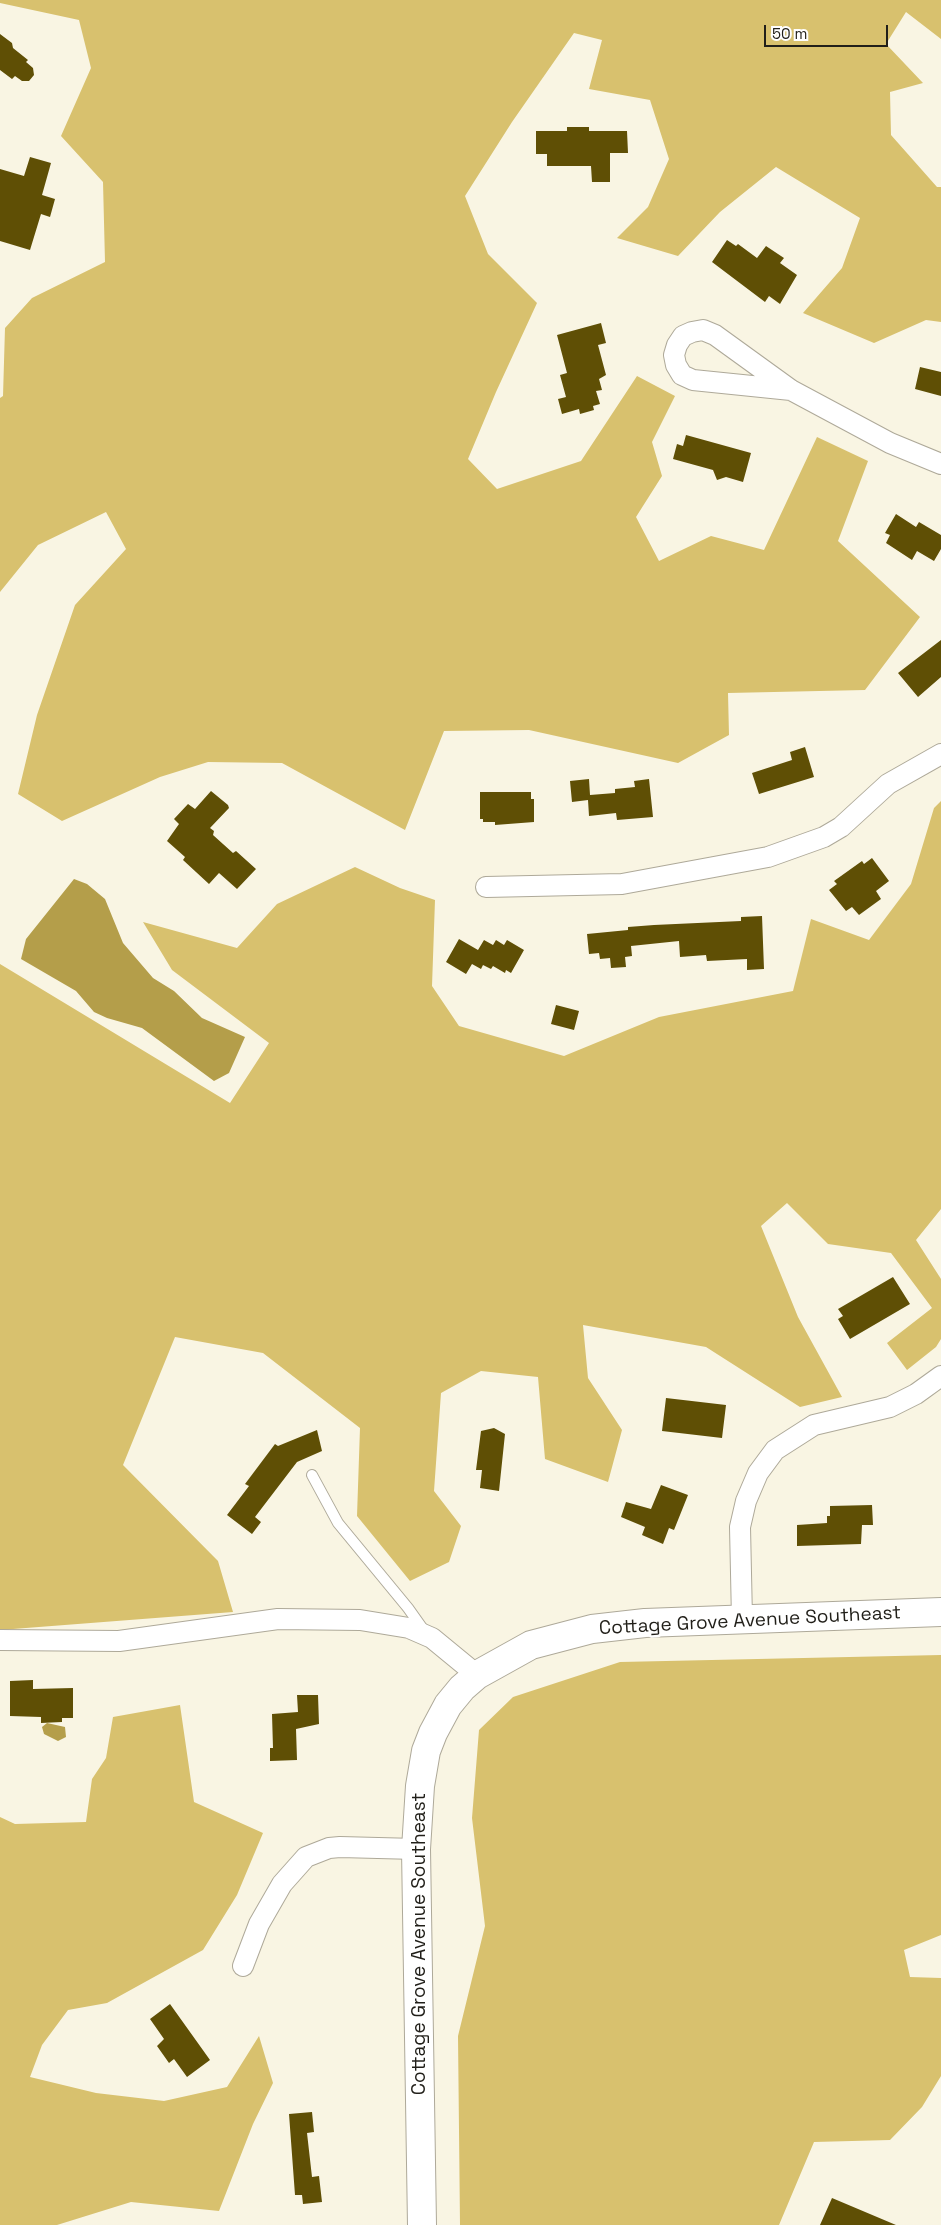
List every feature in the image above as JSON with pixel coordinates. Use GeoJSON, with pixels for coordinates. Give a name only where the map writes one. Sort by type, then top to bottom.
{"type":"FeatureCollection","features":[{"type":"Feature","properties":{"kind":"main road","name":"Cottage Grove Avenue Southeast"},"geometry":{"type":"LineString","coordinates":[[422,2225],[416,1849],[420,1786],[426,1751],[448,1705],[462,1688],[476,1676],[531,1645],[571,1633],[645,1623],[941,1612]]}},
{"type":"Feature","properties":{"kind":"street"},"geometry":{"type":"LineString","coordinates":[[792,390],[693,380],[682,375],[676,365],[674,355],[677,345],[683,336],[692,332],[703,330],[715,335],[792,390],[924,460],[941,464]]}},
{"type":"Feature","properties":{"kind":"street"},"geometry":{"type":"LineString","coordinates":[[486,887],[622,884],[768,857],[824,837],[841,828],[888,784],[941,754]]}},
{"type":"Feature","properties":{"kind":"street"},"geometry":{"type":"LineString","coordinates":[[742,1619],[740,1527],[746,1501],[758,1473],[775,1450],[814,1425],[890,1407],[916,1394],[941,1376]]}},
{"type":"Feature","properties":{"kind":"street"},"geometry":{"type":"LineString","coordinates":[[0,1640],[119,1641],[223,1626],[302,1618],[360,1620],[409,1628],[427,1636],[476,1676]]}},
{"type":"Feature","properties":{"kind":"street"},"geometry":{"type":"LineString","coordinates":[[243,1966],[260,1924],[282,1884],[306,1857],[329,1848],[340,1847],[416,1849]]}},
{"type":"Feature","properties":{"kind":"lane"},"geometry":{"type":"LineString","coordinates":[[312,1475],[338,1523],[408,1608],[427,1636]]}},
{"type":"Feature","properties":{"kind":"shaded area"},"geometry":{"type":"Polygon","coordinates":[[[0,0],[941,0],[941,39],[906,12],[886,44],[923,83],[890,92],[891,135],[937,187],[941,187],[941,322],[926,320],[874,343],[803,313],[842,268],[860,218],[776,167],[720,212],[678,256],[617,238],[648,207],[669,159],[650,100],[589,89],[602,40],[574,33],[512,122],[465,196],[488,254],[537,303],[468,459],[497,489],[581,461],[637,376],[675,396],[652,442],[662,476],[636,517],[659,561],[711,536],[764,550],[817,437],[868,461],[838,541],[920,617],[865,690],[728,693],[729,735],[678,763],[529,730],[444,731],[405,830],[282,763],[208,762],[160,777],[62,821],[18,794],[37,715],[75,605],[126,549],[106,512],[38,545],[0,592],[0,398],[3,396],[5,328],[32,298],[105,262],[103,182],[61,136],[91,68],[79,20],[0,3],[0,0]]]}},
{"type":"Feature","properties":{"kind":"shaded area"},"geometry":{"type":"Polygon","coordinates":[[[941,801],[941,1209],[916,1240],[941,1279],[941,1339],[936,1347],[907,1370],[887,1343],[932,1308],[891,1253],[828,1244],[787,1203],[761,1226],[798,1317],[842,1397],[800,1407],[706,1347],[583,1325],[588,1378],[622,1430],[608,1482],[545,1459],[538,1377],[481,1371],[441,1393],[434,1491],[461,1526],[449,1562],[410,1581],[357,1516],[360,1428],[263,1353],[175,1337],[123,1465],[218,1561],[233,1612],[0,1630],[0,964],[230,1103],[269,1043],[172,970],[143,922],[237,948],[277,904],[355,867],[400,888],[435,900],[432,986],[459,1026],[564,1056],[659,1017],[793,991],[811,919],[869,940],[911,884],[934,808],[941,801]]]}},
{"type":"Feature","properties":{"kind":"shaded area"},"geometry":{"type":"Polygon","coordinates":[[[74,879],[87,884],[105,899],[123,943],[153,978],[174,991],[202,1018],[245,1037],[229,1073],[214,1081],[142,1028],[107,1018],[94,1012],[76,991],[21,959],[26,939],[74,879]]]}},
{"type":"Feature","properties":{"kind":"shaded area"},"geometry":{"type":"Polygon","coordinates":[[[941,1655],[941,1935],[904,1950],[910,1977],[941,1978],[941,2076],[922,2107],[890,2140],[814,2142],[779,2225],[460,2225],[458,2036],[485,1926],[472,1818],[479,1730],[513,1697],[620,1662],[941,1655]]]}},
{"type":"Feature","properties":{"kind":"shaded area"},"geometry":{"type":"Polygon","coordinates":[[[180,1705],[194,1802],[263,1833],[237,1895],[203,1950],[107,2003],[68,2010],[42,2045],[30,2077],[96,2093],[164,2101],[227,2087],[259,2036],[273,2083],[253,2124],[219,2211],[131,2202],[57,2225],[0,2225],[0,1817],[15,1824],[86,1822],[92,1779],[106,1758],[113,1717],[180,1705]]]}},
{"type":"Feature","properties":{"kind":"shaded area"},"geometry":{"type":"Polygon","coordinates":[[[47,1723],[65,1727],[66,1737],[58,1741],[44,1734],[42,1727],[47,1723]]]}},
{"type":"Feature","properties":{"kind":"building"},"geometry":{"type":"Polygon","coordinates":[[[0,34],[12,43],[13,48],[28,60],[26,62],[33,68],[34,75],[29,81],[22,81],[15,76],[12,79],[0,70],[0,34]]]}},
{"type":"Feature","properties":{"kind":"building"},"geometry":{"type":"Polygon","coordinates":[[[567,127],[589,127],[589,131],[627,131],[628,153],[610,153],[610,182],[592,182],[591,166],[547,166],[547,154],[536,154],[536,131],[567,131],[567,127]]]}},
{"type":"Feature","properties":{"kind":"building"},"geometry":{"type":"Polygon","coordinates":[[[30,157],[51,163],[42,195],[55,199],[50,217],[41,214],[30,250],[0,241],[0,169],[24,176],[30,157]]]}},
{"type":"Feature","properties":{"kind":"building"},"geometry":{"type":"Polygon","coordinates":[[[727,240],[736,246],[738,244],[757,258],[766,246],[784,258],[780,263],[797,275],[780,304],[769,296],[765,302],[712,262],[727,240]]]}},
{"type":"Feature","properties":{"kind":"building"},"geometry":{"type":"Polygon","coordinates":[[[601,323],[606,343],[598,345],[606,375],[599,379],[602,390],[596,391],[600,404],[593,406],[594,410],[580,414],[579,409],[562,414],[558,399],[566,397],[560,375],[567,373],[557,335],[601,323]]]}},
{"type":"Feature","properties":{"kind":"building"},"geometry":{"type":"Polygon","coordinates":[[[920,367],[941,372],[941,396],[915,389],[920,367]]]}},
{"type":"Feature","properties":{"kind":"building"},"geometry":{"type":"Polygon","coordinates":[[[686,435],[751,453],[743,482],[726,477],[717,480],[713,470],[673,459],[677,444],[683,446],[686,435]]]}},
{"type":"Feature","properties":{"kind":"building"},"geometry":{"type":"Polygon","coordinates":[[[896,514],[916,527],[919,522],[941,535],[941,549],[934,561],[917,551],[912,560],[886,543],[890,535],[885,533],[896,514]]]}},
{"type":"Feature","properties":{"kind":"building"},"geometry":{"type":"Polygon","coordinates":[[[941,640],[941,677],[918,697],[898,673],[941,640]]]}},
{"type":"Feature","properties":{"kind":"building"},"geometry":{"type":"Polygon","coordinates":[[[805,747],[814,777],[759,794],[752,773],[792,760],[790,752],[805,747]]]}},
{"type":"Feature","properties":{"kind":"building"},"geometry":{"type":"Polygon","coordinates":[[[589,779],[590,795],[615,793],[615,789],[635,787],[634,781],[649,779],[653,817],[617,820],[616,813],[589,816],[588,800],[572,802],[570,781],[589,779]]]}},
{"type":"Feature","properties":{"kind":"building"},"geometry":{"type":"Polygon","coordinates":[[[211,791],[229,808],[210,828],[214,831],[213,835],[233,853],[236,851],[256,869],[237,889],[219,873],[209,884],[183,860],[185,857],[167,841],[179,824],[174,819],[188,804],[195,809],[211,791]]]}},
{"type":"Feature","properties":{"kind":"building"},"geometry":{"type":"Polygon","coordinates":[[[480,792],[531,792],[531,799],[534,799],[534,822],[495,825],[495,822],[483,822],[483,819],[480,819],[480,792]]]}},
{"type":"Feature","properties":{"kind":"building"},"geometry":{"type":"Polygon","coordinates":[[[872,858],[889,881],[876,891],[881,899],[859,915],[852,907],[846,911],[829,890],[837,884],[834,881],[862,861],[864,864],[872,858]]]}},
{"type":"Feature","properties":{"kind":"building"},"geometry":{"type":"Polygon","coordinates":[[[762,916],[764,969],[747,970],[747,959],[707,961],[706,955],[680,957],[679,941],[631,946],[632,956],[625,957],[626,967],[611,968],[610,958],[600,959],[599,953],[589,954],[587,934],[628,930],[628,927],[741,921],[741,917],[762,916]]]}},
{"type":"Feature","properties":{"kind":"building"},"geometry":{"type":"Polygon","coordinates":[[[459,939],[478,950],[484,940],[493,945],[496,940],[504,945],[507,940],[524,950],[511,973],[506,970],[505,973],[493,966],[491,969],[483,965],[481,969],[472,964],[466,974],[446,962],[459,939]]]}},
{"type":"Feature","properties":{"kind":"building"},"geometry":{"type":"Polygon","coordinates":[[[556,1005],[579,1011],[574,1030],[551,1024],[556,1005]]]}},
{"type":"Feature","properties":{"kind":"building"},"geometry":{"type":"Polygon","coordinates":[[[893,1277],[910,1304],[850,1339],[838,1319],[843,1316],[838,1309],[893,1277]]]}},
{"type":"Feature","properties":{"kind":"building"},"geometry":{"type":"Polygon","coordinates":[[[666,1398],[726,1405],[722,1438],[662,1431],[666,1398]]]}},
{"type":"Feature","properties":{"kind":"building"},"geometry":{"type":"Polygon","coordinates":[[[494,1428],[505,1434],[499,1491],[480,1488],[482,1470],[476,1470],[481,1431],[494,1428]]]}},
{"type":"Feature","properties":{"kind":"building"},"geometry":{"type":"Polygon","coordinates":[[[317,1430],[322,1451],[297,1462],[255,1517],[261,1522],[252,1534],[227,1515],[249,1486],[245,1484],[275,1444],[278,1446],[317,1430]]]}},
{"type":"Feature","properties":{"kind":"building"},"geometry":{"type":"Polygon","coordinates":[[[661,1485],[688,1495],[674,1530],[669,1528],[663,1544],[642,1535],[645,1527],[621,1517],[626,1502],[651,1509],[661,1485]]]}},
{"type":"Feature","properties":{"kind":"building"},"geometry":{"type":"Polygon","coordinates":[[[872,1505],[873,1525],[862,1525],[861,1544],[797,1546],[797,1525],[827,1523],[827,1516],[830,1516],[830,1506],[872,1505]]]}},
{"type":"Feature","properties":{"kind":"building"},"geometry":{"type":"Polygon","coordinates":[[[33,1680],[33,1689],[73,1688],[73,1718],[62,1718],[62,1722],[41,1723],[41,1717],[10,1716],[10,1681],[33,1680]]]}},
{"type":"Feature","properties":{"kind":"building"},"geometry":{"type":"Polygon","coordinates":[[[297,1695],[318,1695],[319,1724],[296,1729],[297,1760],[270,1761],[270,1748],[273,1748],[272,1714],[298,1712],[297,1695]]]}},
{"type":"Feature","properties":{"kind":"building"},"geometry":{"type":"Polygon","coordinates":[[[170,2004],[210,2060],[187,2077],[174,2059],[169,2063],[157,2046],[164,2039],[150,2019],[170,2004]]]}},
{"type":"Feature","properties":{"kind":"building"},"geometry":{"type":"Polygon","coordinates":[[[312,2112],[314,2132],[307,2133],[312,2177],[319,2176],[322,2202],[303,2204],[302,2195],[295,2195],[289,2114],[312,2112]]]}},
{"type":"Feature","properties":{"kind":"building"},"geometry":{"type":"Polygon","coordinates":[[[832,2198],[896,2225],[820,2225],[832,2198]]]}}]}
